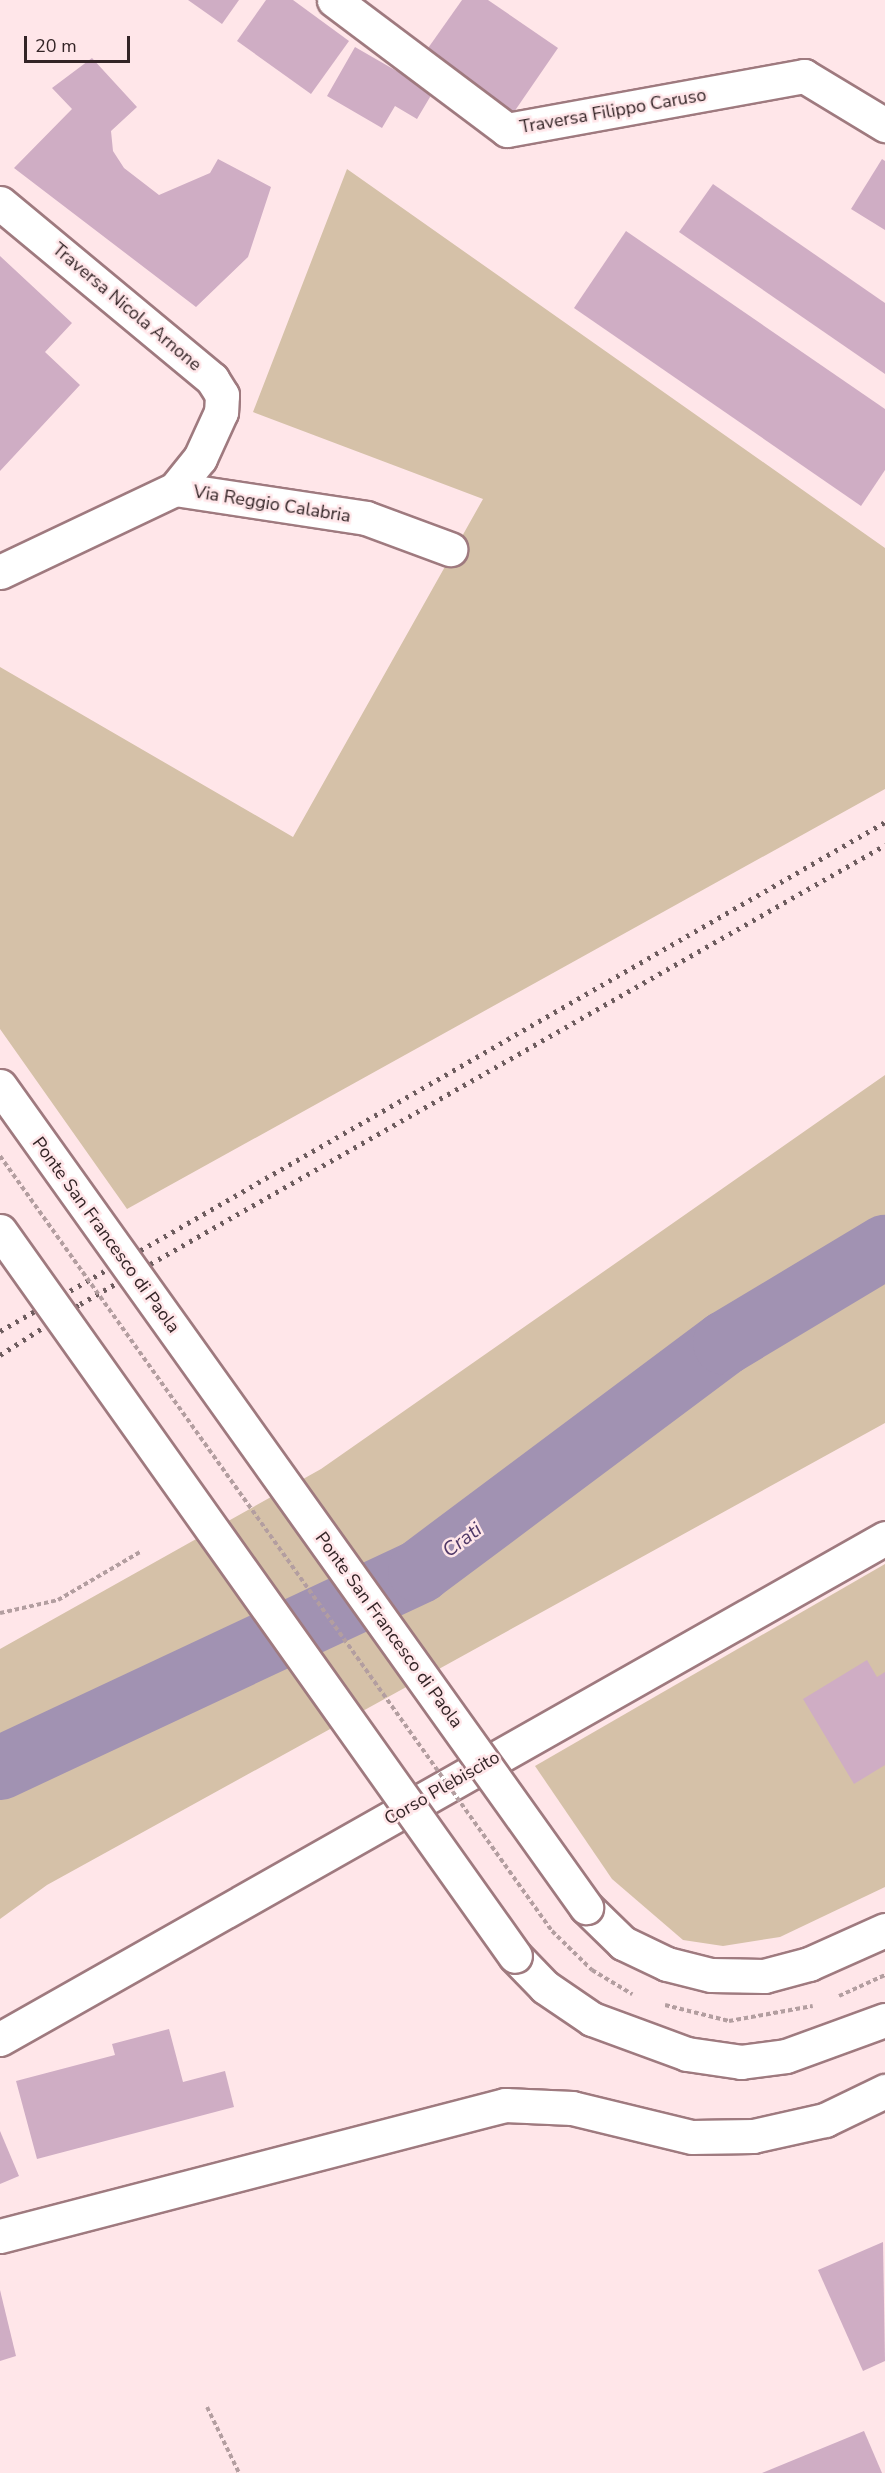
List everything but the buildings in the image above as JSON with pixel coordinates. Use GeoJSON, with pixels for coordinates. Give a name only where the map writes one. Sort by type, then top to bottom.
{"type":"FeatureCollection","features":[{"type":"Feature","properties":{"kind":"street","name":"Traversa Filippo Caruso"},"geometry":{"type":"LineString","coordinates":[[334,0],[507,130],[804,76],[885,125]]}},
{"type":"Feature","properties":{"kind":"street","name":"Traversa Nicola Arnone"},"geometry":{"type":"LineString","coordinates":[[0,203],[212,379],[222,395],[220,412],[200,458],[175,489]]}},
{"type":"Feature","properties":{"kind":"street","name":"Via Reggio Calabria"},"geometry":{"type":"LineString","coordinates":[[0,572],[175,489],[366,518],[450,549]]}},
{"type":"Feature","properties":{"kind":"street","name":"Ponte San Francesco di Paola"},"geometry":{"type":"LineString","coordinates":[[0,1086],[586,1907],[623,1943],[667,1964],[711,1975],[764,1976],[809,1964],[885,1930]]}},
{"type":"Feature","properties":{"kind":"street"},"geometry":{"type":"LineString","coordinates":[[0,1231],[515,1956],[545,1987],[592,2019],[687,2054],[741,2062],[786,2056],[885,2020]]}},
{"type":"Feature","properties":{"kind":"street","name":"Corso Plebiscito"},"geometry":{"type":"LineString","coordinates":[[0,2039],[885,1538]]}},
{"type":"Feature","properties":{"kind":"street"},"geometry":{"type":"LineString","coordinates":[[0,2236],[505,2105],[572,2108],[692,2137],[753,2136],[825,2120],[885,2091]]}},
{"type":"Feature","properties":{"kind":"path"},"geometry":{"type":"LineString","coordinates":[[0,1156],[552,1931]]}},
{"type":"Feature","properties":{"kind":"path"},"geometry":{"type":"LineString","coordinates":[[0,1613],[58,1600],[140,1552]]}},
{"type":"Feature","properties":{"kind":"path"},"geometry":{"type":"LineString","coordinates":[[207,2406],[239,2473]]}},
{"type":"Feature","properties":{"kind":"shaded area"},"geometry":{"type":"Polygon","coordinates":[[[347,169],[885,548],[885,789],[127,1209],[0,1029],[0,667],[293,837],[483,499],[253,412],[347,169]]]}},
{"type":"Feature","properties":{"kind":"shaded area"},"geometry":{"type":"Polygon","coordinates":[[[885,1075],[885,1423],[47,1885],[0,1919],[0,1649],[321,1469],[885,1075]]]}},
{"type":"Feature","properties":{"kind":"shaded area"},"geometry":{"type":"Polygon","coordinates":[[[885,1564],[885,1887],[780,1937],[723,1946],[683,1940],[612,1879],[535,1766],[885,1564]]]}},
{"type":"Feature","properties":{"kind":"waterway","name":"Crati"},"geometry":{"type":"LineString","coordinates":[[0,1768],[420,1571],[725,1343],[885,1247]]}},
{"type":"Feature","properties":{"kind":"railway"},"geometry":{"type":"LineString","coordinates":[[0,1331],[885,822]]}},
{"type":"Feature","properties":{"kind":"railway"},"geometry":{"type":"LineString","coordinates":[[0,1355],[80,1304],[885,845]]}}]}
